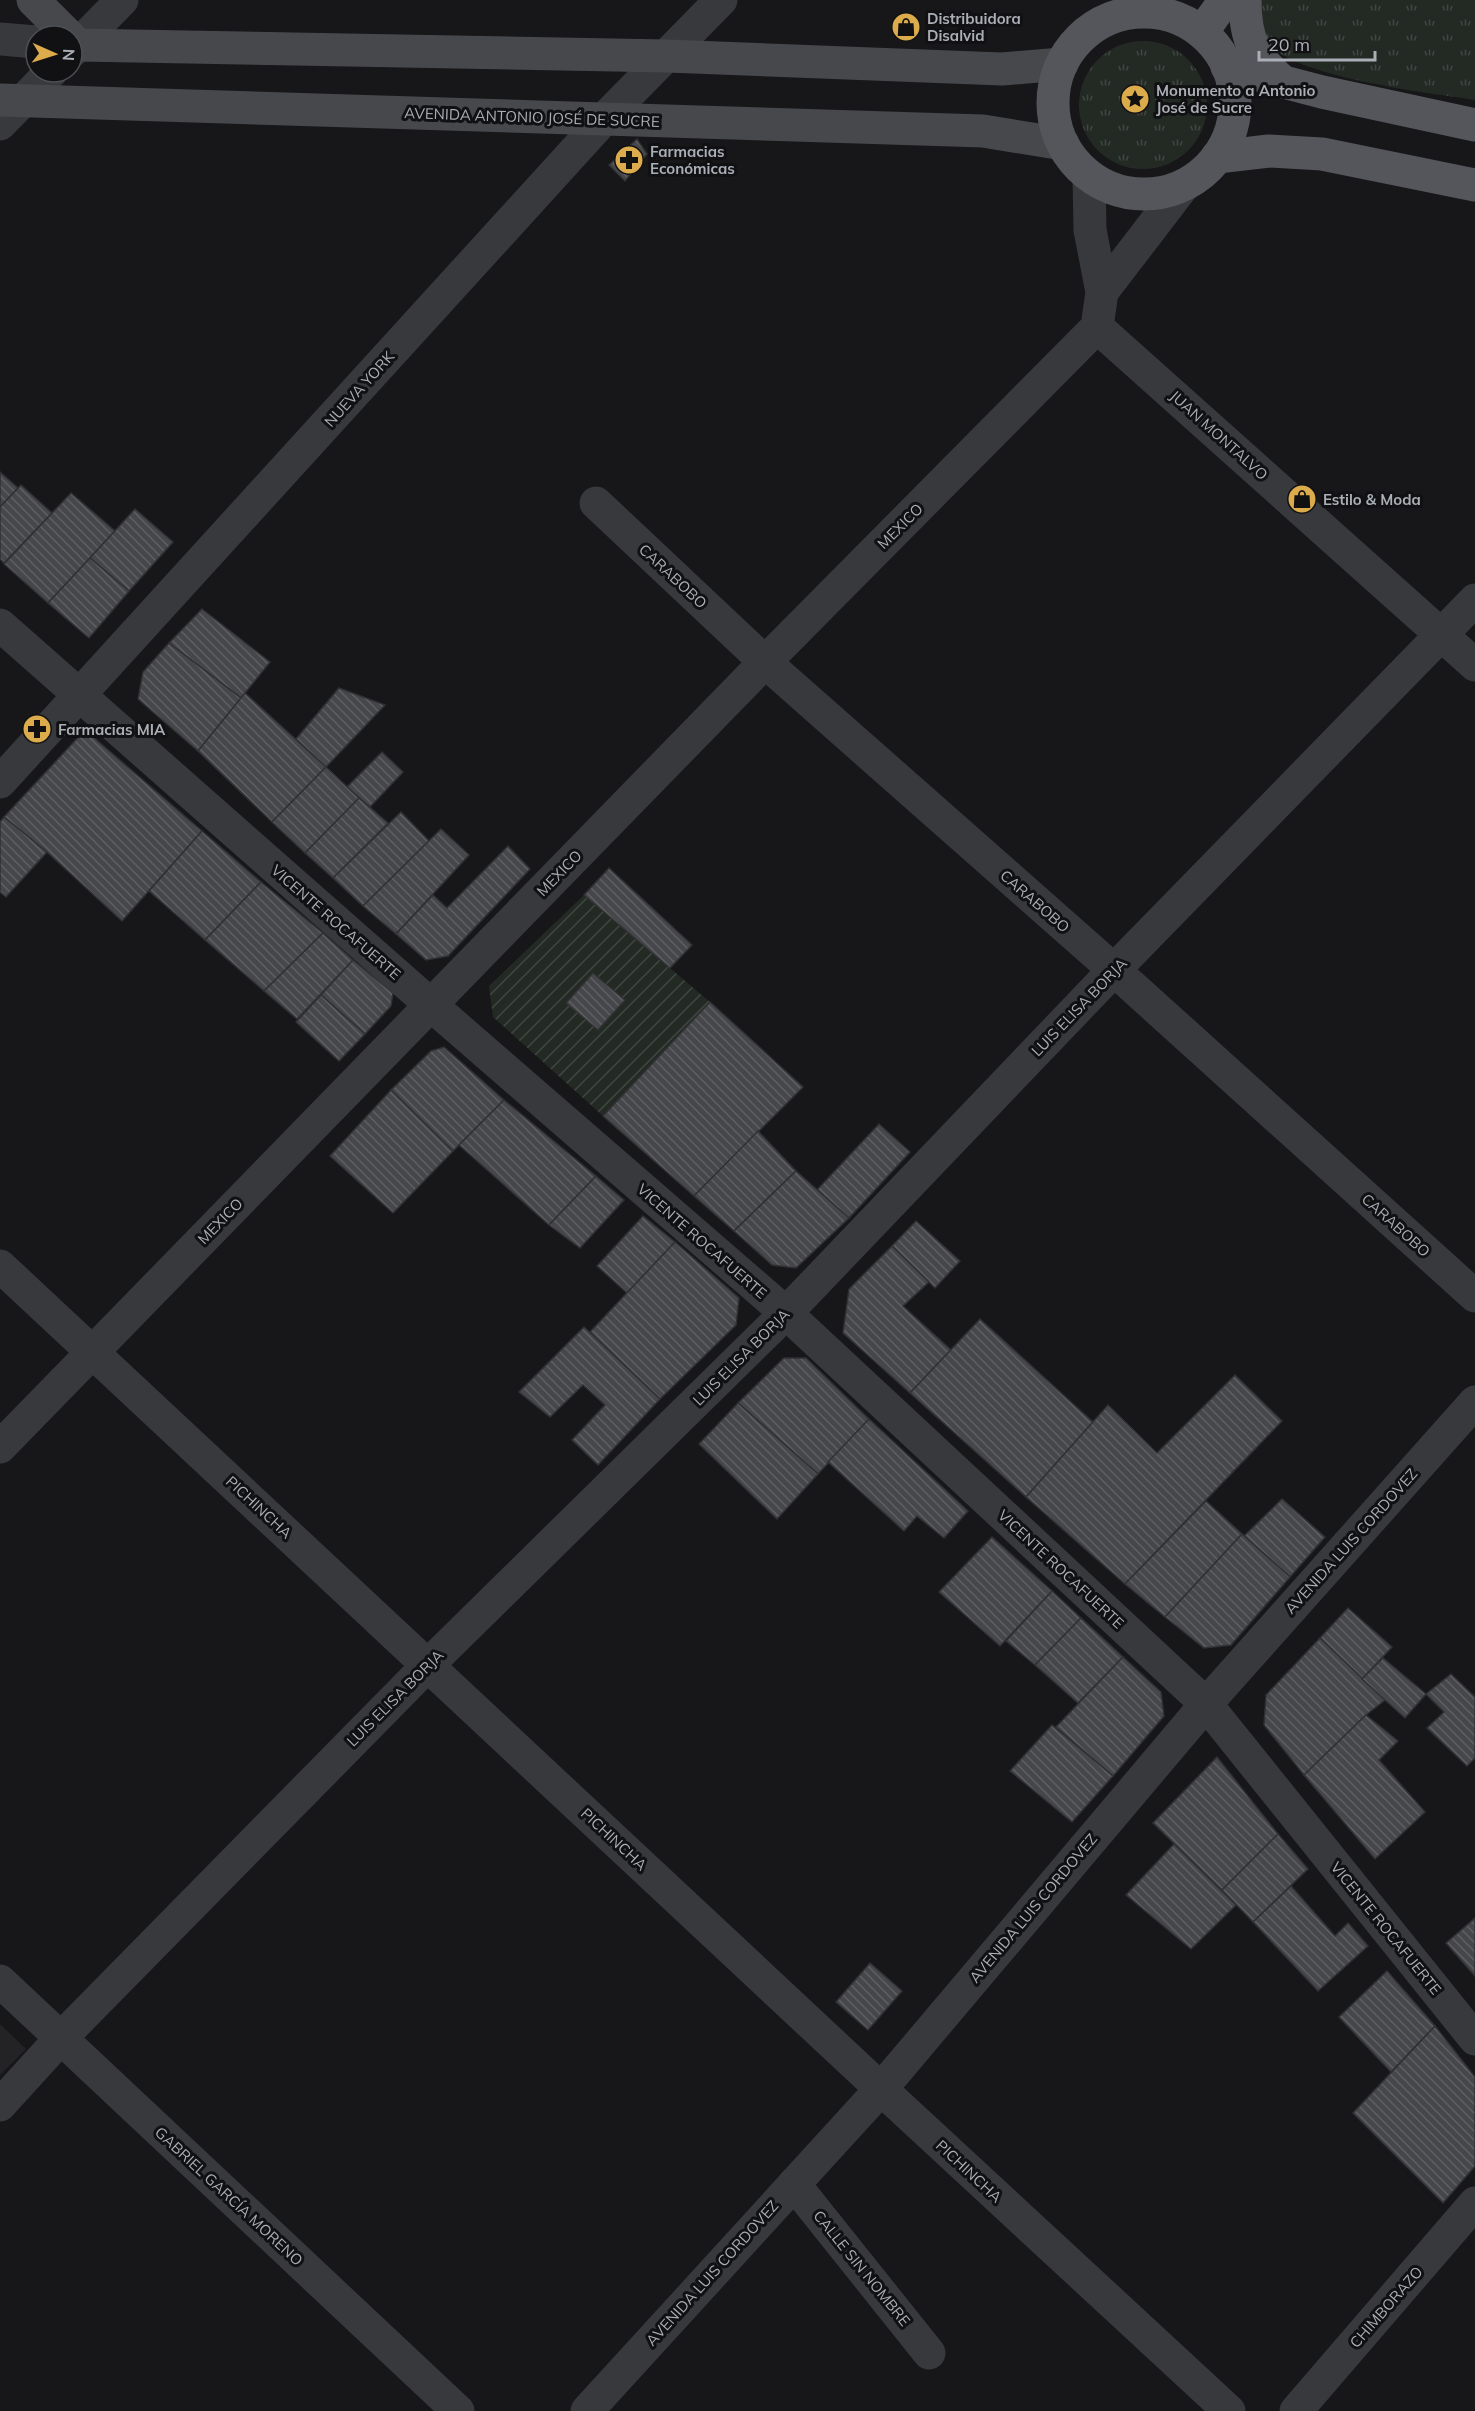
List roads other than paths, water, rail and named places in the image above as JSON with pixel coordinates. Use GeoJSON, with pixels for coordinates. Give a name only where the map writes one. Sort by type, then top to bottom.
{"type":"FeatureCollection","features":[{"type":"Feature","properties":{"kind":"main road"},"geometry":{"type":"LineString","coordinates":[[33,0],[55,24]]}},
{"type":"Feature","properties":{"kind":"main road"},"geometry":{"type":"LineString","coordinates":[[1202,33],[1225,0]]}},
{"type":"Feature","properties":{"kind":"main road"},"geometry":{"type":"LineString","coordinates":[[1245,0],[1246,30],[1253,49],[1265,65],[1283,82]]}},
{"type":"Feature","properties":{"kind":"main road"},"geometry":{"type":"LineString","coordinates":[[1128,7],[1173,16],[1202,33],[1217,49],[1227,67],[1234,98],[1234,113],[1230,129],[1217,157],[1202,173],[1168,191],[1135,194],[1119,191],[1089,176],[1070,156],[1057,129],[1053,95],[1062,64],[1070,49],[1081,37],[1128,7]]}},
{"type":"Feature","properties":{"kind":"main road"},"geometry":{"type":"LineString","coordinates":[[84,43],[667,56],[1002,69],[1062,64]]}},
{"type":"Feature","properties":{"kind":"main road"},"geometry":{"type":"LineString","coordinates":[[1227,67],[1283,82],[1475,125]]}},
{"type":"Feature","properties":{"kind":"main road","name":"AVENIDA ANTONIO JOSÉ DE SUCRE"},"geometry":{"type":"LineString","coordinates":[[7,108],[604,119],[982,131],[1063,144]]}},
{"type":"Feature","properties":{"kind":"main road"},"geometry":{"type":"LineString","coordinates":[[1217,157],[1269,151],[1322,154],[1475,185]]}},
{"type":"Feature","properties":{"kind":"street"},"geometry":{"type":"LineString","coordinates":[[84,33],[122,0]]}},
{"type":"Feature","properties":{"kind":"street","name":"NUEVA YORK"},"geometry":{"type":"LineString","coordinates":[[0,782],[604,119],[721,0]]}},
{"type":"Feature","properties":{"kind":"street"},"geometry":{"type":"LineString","coordinates":[[0,39],[24,41]]}},
{"type":"Feature","properties":{"kind":"street"},"geometry":{"type":"LineString","coordinates":[[7,108],[36,84]]}},
{"type":"Feature","properties":{"kind":"street"},"geometry":{"type":"LineString","coordinates":[[1089,176],[1090,230],[1102,292],[1097,327]]}},
{"type":"Feature","properties":{"kind":"street"},"geometry":{"type":"LineString","coordinates":[[1102,292],[1184,184]]}},
{"type":"Feature","properties":{"kind":"street","name":"JUAN MONTALVO"},"geometry":{"type":"LineString","coordinates":[[1097,327],[1475,664]]}},
{"type":"Feature","properties":{"kind":"street","name":"MEXICO"},"geometry":{"type":"LineString","coordinates":[[0,1447],[765,662],[1097,327]]}},
{"type":"Feature","properties":{"kind":"street","name":"CARABOBO"},"geometry":{"type":"LineString","coordinates":[[596,503],[765,662],[1114,970],[1475,1296]]}},
{"type":"Feature","properties":{"kind":"street","name":"LUIS ELISA BORJA"},"geometry":{"type":"LineString","coordinates":[[0,2105],[61,2038],[428,1665],[786,1313],[1114,970],[1475,600]]}},
{"type":"Feature","properties":{"kind":"street","name":"VICENTE ROCAFUERTE"},"geometry":{"type":"LineString","coordinates":[[0,625],[79,697],[786,1313],[1206,1704],[1475,2039]]}},
{"type":"Feature","properties":{"kind":"street","name":"PICHINCHA"},"geometry":{"type":"LineString","coordinates":[[0,1266],[880,2089],[1229,2411]]}},
{"type":"Feature","properties":{"kind":"street","name":"AVENIDA LUIS CORDOVEZ"},"geometry":{"type":"LineString","coordinates":[[587,2411],[880,2089],[1206,1704],[1475,1402]]}},
{"type":"Feature","properties":{"kind":"street","name":"GABRIEL GARCÍA MORENO"},"geometry":{"type":"LineString","coordinates":[[0,1981],[458,2411]]}},
{"type":"Feature","properties":{"kind":"street","name":"CALLE SIN NOMBRE"},"geometry":{"type":"LineString","coordinates":[[794,2184],[929,2353]]}},
{"type":"Feature","properties":{"kind":"street","name":"CHIMBORAZO"},"geometry":{"type":"LineString","coordinates":[[1296,2411],[1475,2203]]}},
{"type":"Feature","properties":{"kind":"place","name":"Distribuidora Disalvid"},"geometry":{"type":"Point","coordinates":[906,27]}},
{"type":"Feature","properties":{"kind":"place","name":"Monumento a Antonio José de Sucre"},"geometry":{"type":"Point","coordinates":[1135,99]}},
{"type":"Feature","properties":{"kind":"place","name":"Farmacias Económicas"},"geometry":{"type":"Point","coordinates":[629,160]}},
{"type":"Feature","properties":{"kind":"place","name":"Estilo & Moda"},"geometry":{"type":"Point","coordinates":[1302,499]}},
{"type":"Feature","properties":{"kind":"place","name":"Farmacias MIA"},"geometry":{"type":"Point","coordinates":[37,729]}}]}
